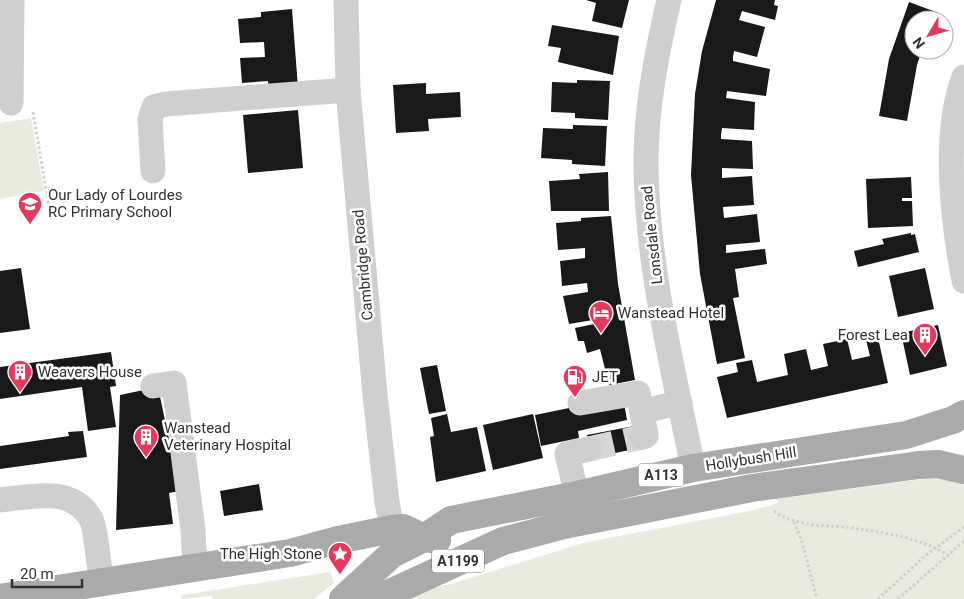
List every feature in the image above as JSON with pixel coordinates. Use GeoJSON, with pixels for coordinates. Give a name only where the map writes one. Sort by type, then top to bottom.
{"type":"FeatureCollection","features":[{"type":"Feature","properties":{"kind":"main road","name":"Hollybush Hill"},"geometry":{"type":"LineString","coordinates":[[424,538],[451,520],[577,495],[693,468],[906,436],[953,420],[964,414]]}},
{"type":"Feature","properties":{"kind":"main road","name":"Hollybush Hill"},"geometry":{"type":"LineString","coordinates":[[424,538],[460,544],[503,541],[564,526],[752,488],[919,465],[938,464],[964,470]]}},
{"type":"Feature","properties":{"kind":"main road","name":"A113"},"geometry":{"type":"LineString","coordinates":[[0,598],[195,567],[392,542],[403,528],[424,538]]}},
{"type":"Feature","properties":{"kind":"main road","name":"Hollybush Hill"},"geometry":{"type":"LineString","coordinates":[[377,599],[503,541]]}},
{"type":"Feature","properties":{"kind":"main road"},"geometry":{"type":"LineString","coordinates":[[343,599],[392,542]]}},
{"type":"Feature","properties":{"kind":"street"},"geometry":{"type":"LineString","coordinates":[[12,0],[22,107]]}},
{"type":"Feature","properties":{"kind":"street","name":"Cambridge Road"},"geometry":{"type":"LineString","coordinates":[[346,0],[348,90],[375,395],[392,542]]}},
{"type":"Feature","properties":{"kind":"street","name":"Lonsdale Road"},"geometry":{"type":"LineString","coordinates":[[669,0],[653,77],[646,160],[658,289],[693,468]]}},
{"type":"Feature","properties":{"kind":"street"},"geometry":{"type":"LineString","coordinates":[[964,77],[959,91],[952,157],[955,228],[962,258],[964,281]]}},
{"type":"Feature","properties":{"kind":"street"},"geometry":{"type":"LineString","coordinates":[[152,171],[150,119],[154,107],[166,104],[348,90]]}},
{"type":"Feature","properties":{"kind":"street"},"geometry":{"type":"LineString","coordinates":[[153,386],[174,383],[193,530],[195,567]]}},
{"type":"Feature","properties":{"kind":"street"},"geometry":{"type":"LineString","coordinates":[[580,403],[638,393],[646,436],[642,437]]}},
{"type":"Feature","properties":{"kind":"street"},"geometry":{"type":"LineString","coordinates":[[642,412],[680,402]]}},
{"type":"Feature","properties":{"kind":"street"},"geometry":{"type":"LineString","coordinates":[[577,495],[567,454],[589,449]]}},
{"type":"Feature","properties":{"kind":"street"},"geometry":{"type":"LineString","coordinates":[[0,500],[54,495],[74,501],[92,520],[102,583]]}},
{"type":"Feature","properties":{"kind":"path"},"geometry":{"type":"LineString","coordinates":[[22,107],[49,207]]}},
{"type":"Feature","properties":{"kind":"path"},"geometry":{"type":"LineString","coordinates":[[771,509],[794,522],[907,536],[936,547],[948,555]]}},
{"type":"Feature","properties":{"kind":"path"},"geometry":{"type":"LineString","coordinates":[[794,522],[817,599]]}},
{"type":"Feature","properties":{"kind":"path"},"geometry":{"type":"LineString","coordinates":[[878,599],[936,547],[964,527]]}},
{"type":"Feature","properties":{"kind":"path"},"geometry":{"type":"LineString","coordinates":[[898,599],[964,541]]}},
{"type":"Feature","properties":{"kind":"shaded area"},"geometry":{"type":"Polygon","coordinates":[[[31,118],[44,191],[0,199],[0,123],[31,118]]]}},
{"type":"Feature","properties":{"kind":"shaded area"},"geometry":{"type":"Polygon","coordinates":[[[938,477],[964,484],[964,599],[400,599],[412,591],[451,584],[583,543],[754,510],[778,503],[776,499],[938,477]]]}},
{"type":"Feature","properties":{"kind":"shaded area"},"geometry":{"type":"Polygon","coordinates":[[[330,572],[334,583],[314,599],[213,599],[212,596],[182,599],[181,595],[330,572]]]}},
{"type":"Feature","properties":{"kind":"building"},"geometry":{"type":"Polygon","coordinates":[[[586,0],[629,0],[622,28],[592,21],[596,3],[586,0]]]}},
{"type":"Feature","properties":{"kind":"building"},"geometry":{"type":"Polygon","coordinates":[[[716,0],[775,0],[774,5],[778,6],[775,20],[742,11],[739,20],[765,27],[757,57],[734,51],[733,61],[770,69],[766,96],[727,91],[726,98],[755,102],[754,130],[722,128],[721,135],[721,139],[752,141],[753,169],[722,168],[722,178],[752,176],[754,205],[723,207],[724,218],[757,214],[760,242],[726,245],[726,253],[765,249],[767,264],[735,269],[739,297],[733,298],[745,358],[717,364],[700,274],[691,175],[695,94],[702,51],[716,0]]]}},
{"type":"Feature","properties":{"kind":"building"},"geometry":{"type":"Polygon","coordinates":[[[909,2],[931,10],[906,10],[909,2]]]}},
{"type":"Feature","properties":{"kind":"building"},"geometry":{"type":"Polygon","coordinates":[[[292,9],[298,88],[269,90],[268,81],[242,83],[240,58],[265,57],[264,42],[240,43],[238,19],[261,17],[261,12],[292,9]]]}},
{"type":"Feature","properties":{"kind":"building"},"geometry":{"type":"Polygon","coordinates":[[[904,16],[904,60],[919,60],[907,121],[879,116],[889,59],[904,16]]]}},
{"type":"Feature","properties":{"kind":"building"},"geometry":{"type":"Polygon","coordinates":[[[552,25],[619,36],[613,75],[558,62],[561,48],[548,46],[552,25]]]}},
{"type":"Feature","properties":{"kind":"building"},"geometry":{"type":"Polygon","coordinates":[[[577,80],[610,81],[608,120],[575,118],[575,113],[551,112],[552,82],[577,83],[577,80]]]}},
{"type":"Feature","properties":{"kind":"building"},"geometry":{"type":"Polygon","coordinates":[[[426,83],[426,94],[460,92],[461,117],[428,119],[429,131],[396,133],[393,85],[426,83]]]}},
{"type":"Feature","properties":{"kind":"building"},"geometry":{"type":"Polygon","coordinates":[[[298,110],[303,168],[248,173],[243,115],[298,110]]]}},
{"type":"Feature","properties":{"kind":"building"},"geometry":{"type":"Polygon","coordinates":[[[573,125],[607,126],[605,166],[572,164],[572,160],[541,158],[543,128],[573,129],[573,125]]]}},
{"type":"Feature","properties":{"kind":"building"},"geometry":{"type":"Polygon","coordinates":[[[608,172],[609,211],[551,211],[549,181],[580,179],[579,174],[608,172]]]}},
{"type":"Feature","properties":{"kind":"building"},"geometry":{"type":"Polygon","coordinates":[[[911,177],[912,198],[902,198],[902,201],[912,201],[913,226],[868,228],[866,179],[911,177]]]}},
{"type":"Feature","properties":{"kind":"building"},"geometry":{"type":"Polygon","coordinates":[[[611,216],[618,284],[635,380],[609,385],[600,349],[587,353],[584,341],[578,341],[575,328],[594,324],[593,320],[569,324],[563,296],[588,292],[587,283],[562,286],[560,261],[585,258],[585,248],[558,250],[556,223],[581,221],[581,218],[611,216]]]}},
{"type":"Feature","properties":{"kind":"building"},"geometry":{"type":"Polygon","coordinates":[[[911,233],[911,235],[915,234],[919,252],[858,267],[854,251],[884,244],[882,239],[911,233]]]}},
{"type":"Feature","properties":{"kind":"building"},"geometry":{"type":"Polygon","coordinates":[[[21,268],[30,329],[0,333],[0,271],[21,268]]]}},
{"type":"Feature","properties":{"kind":"building","name":"Forest Lea"},"geometry":{"type":"Polygon","coordinates":[[[925,268],[934,309],[898,317],[889,276],[925,268]]]}},
{"type":"Feature","properties":{"kind":"building","name":"Forest Lea"},"geometry":{"type":"Polygon","coordinates":[[[938,325],[947,366],[910,375],[901,333],[938,325]]]}},
{"type":"Feature","properties":{"kind":"building"},"geometry":{"type":"Polygon","coordinates":[[[877,333],[888,383],[727,418],[717,377],[738,372],[736,363],[752,360],[757,382],[788,375],[784,354],[806,349],[811,370],[828,366],[823,344],[847,339],[852,360],[870,356],[865,336],[877,333]]]}},
{"type":"Feature","properties":{"kind":"building","name":"Weavers House"},"geometry":{"type":"Polygon","coordinates":[[[111,352],[116,386],[110,387],[116,427],[88,431],[82,387],[0,399],[0,367],[111,352]]]}},
{"type":"Feature","properties":{"kind":"building"},"geometry":{"type":"Polygon","coordinates":[[[437,365],[446,411],[429,414],[420,368],[437,365]]]}},
{"type":"Feature","properties":{"kind":"building","name":"Wanstead Veterinary Hospital"},"geometry":{"type":"Polygon","coordinates":[[[158,387],[166,425],[169,425],[179,491],[169,493],[173,524],[116,530],[120,395],[158,387]]]}},
{"type":"Feature","properties":{"kind":"building"},"geometry":{"type":"Polygon","coordinates":[[[624,403],[627,420],[578,431],[579,438],[541,446],[535,415],[574,407],[624,403]]]}},
{"type":"Feature","properties":{"kind":"building"},"geometry":{"type":"Polygon","coordinates":[[[447,414],[451,432],[477,427],[486,471],[436,482],[430,437],[434,436],[431,418],[447,414]]]}},
{"type":"Feature","properties":{"kind":"building"},"geometry":{"type":"Polygon","coordinates":[[[533,414],[543,458],[493,470],[483,425],[533,414]]]}},
{"type":"Feature","properties":{"kind":"building"},"geometry":{"type":"Polygon","coordinates":[[[639,425],[644,447],[591,458],[587,435],[639,425]]]}},
{"type":"Feature","properties":{"kind":"building"},"geometry":{"type":"Polygon","coordinates":[[[83,431],[87,457],[0,469],[0,446],[69,436],[68,432],[83,431]]]}},
{"type":"Feature","properties":{"kind":"building"},"geometry":{"type":"Polygon","coordinates":[[[259,484],[263,510],[224,516],[220,491],[259,484]]]}},
{"type":"Feature","properties":{"kind":"tunnel"},"geometry":{"type":"LineString","coordinates":[[589,449],[642,437]]}},
{"type":"Feature","properties":{"kind":"place","name":"Our Lady of Lourdes RC Primary School"},"geometry":{"type":"Point","coordinates":[30,225]}},
{"type":"Feature","properties":{"kind":"place","name":"Wanstead Hotel"},"geometry":{"type":"Point","coordinates":[601,334]}},
{"type":"Feature","properties":{"kind":"place","name":"Forest Lea"},"geometry":{"type":"Point","coordinates":[925,356]}},
{"type":"Feature","properties":{"kind":"place","name":"Weavers House"},"geometry":{"type":"Point","coordinates":[20,393]}},
{"type":"Feature","properties":{"kind":"place","name":"JET"},"geometry":{"type":"Point","coordinates":[575,398]}},
{"type":"Feature","properties":{"kind":"place","name":"Wanstead Veterinary Hospital"},"geometry":{"type":"Point","coordinates":[146,458]}},
{"type":"Feature","properties":{"kind":"place","name":"The High Stone"},"geometry":{"type":"Point","coordinates":[340,575]}}]}
